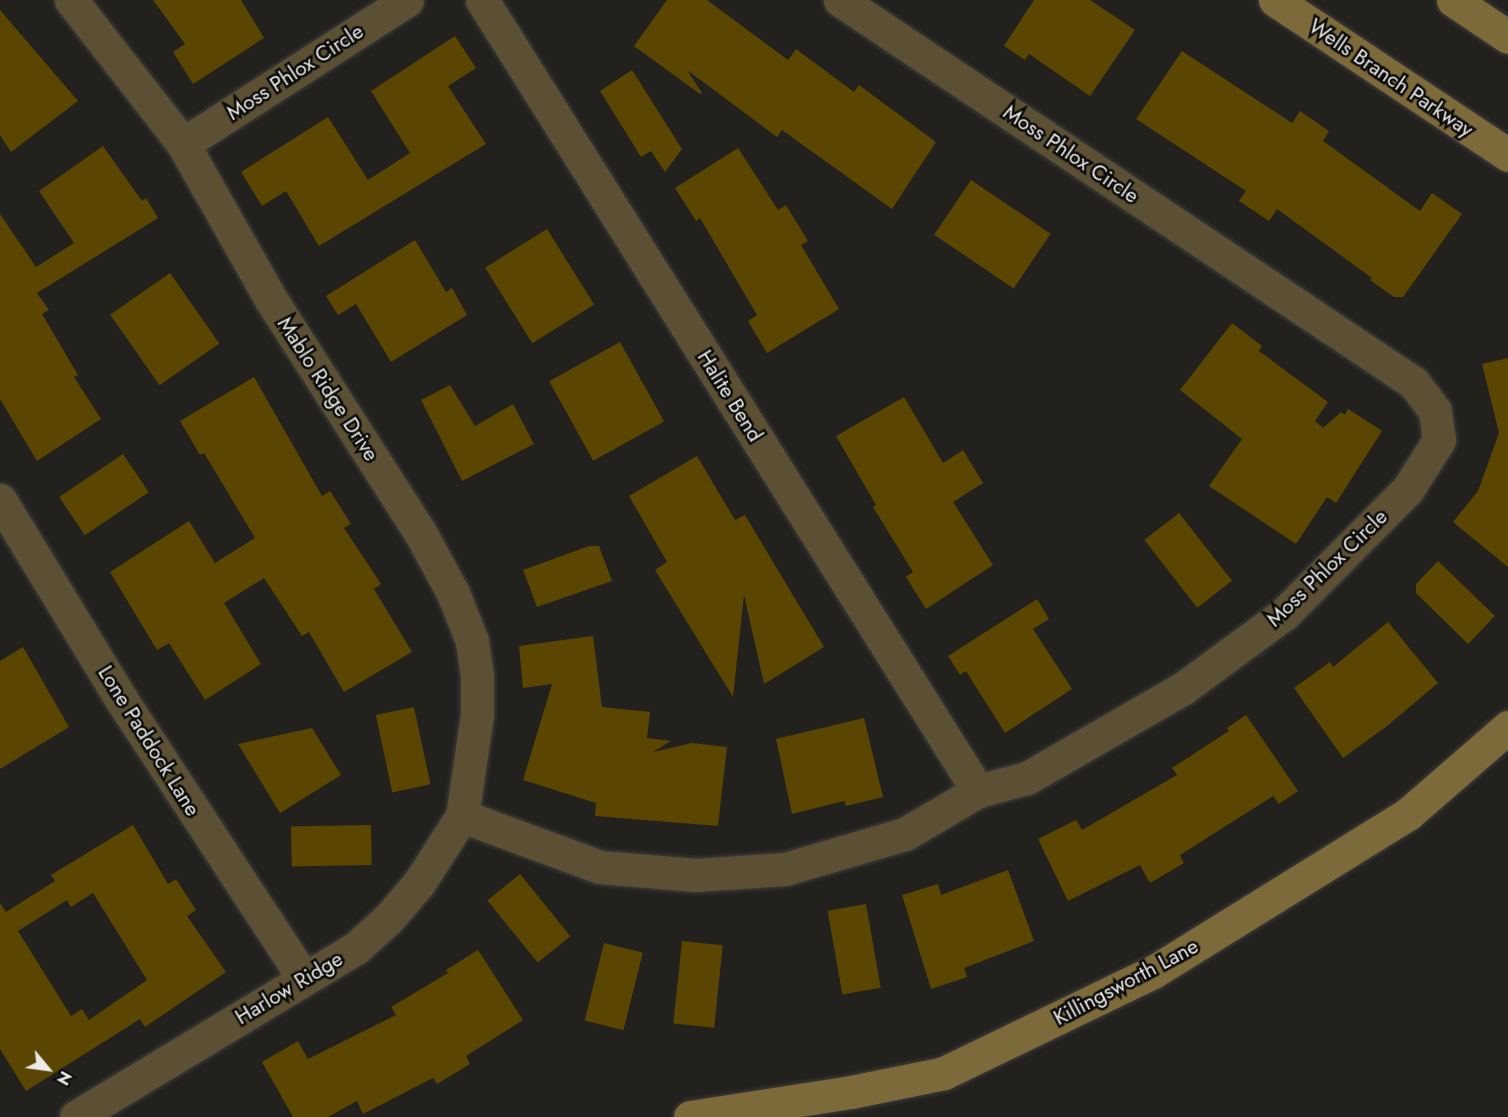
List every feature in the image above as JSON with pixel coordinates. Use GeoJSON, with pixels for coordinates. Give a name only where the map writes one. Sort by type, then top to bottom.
{"type":"FeatureCollection","features":[{"type":"Feature","properties":{"kind":"street","name":"Mablo Ridge Drive"},"geometry":{"type":"LineString","coordinates":[[71,0],[183,144],[270,298],[422,536],[453,593],[472,640],[477,675],[477,715],[462,816]]}},
{"type":"Feature","properties":{"kind":"street","name":"Moss Phlox Circle"},"geometry":{"type":"LineString","coordinates":[[183,144],[408,0]]}},
{"type":"Feature","properties":{"kind":"street","name":"Halite Bend"},"geometry":{"type":"LineString","coordinates":[[482,0],[978,791]]}},
{"type":"Feature","properties":{"kind":"street","name":"Moss Phlox Circle"},"geometry":{"type":"LineString","coordinates":[[462,816],[600,867],[696,875],[785,869],[905,834],[978,791],[1027,778],[1182,688],[1284,614],[1408,489],[1439,440],[1435,411],[1414,383],[840,0]]}},
{"type":"Feature","properties":{"kind":"street","name":"Wells Branch Parkway"},"geometry":{"type":"LineString","coordinates":[[1275,0],[1508,155]]}},
{"type":"Feature","properties":{"kind":"street"},"geometry":{"type":"LineString","coordinates":[[1452,0],[1508,37]]}},
{"type":"Feature","properties":{"kind":"street","name":"Lone Paddock Lane"},"geometry":{"type":"LineString","coordinates":[[0,500],[121,699],[304,979]]}},
{"type":"Feature","properties":{"kind":"street","name":"Killingsworth Lane"},"geometry":{"type":"LineString","coordinates":[[690,1117],[851,1092],[944,1073],[1153,972],[1408,814],[1508,727]]}},
{"type":"Feature","properties":{"kind":"street","name":"Harlow Ridge"},"geometry":{"type":"LineString","coordinates":[[76,1117],[356,948],[389,918],[419,883],[462,816]]}},
{"type":"Feature","properties":{"kind":"building"},"geometry":{"type":"Polygon","coordinates":[[[153,0],[241,0],[264,38],[193,84],[173,52],[185,44],[153,0]]]}},
{"type":"Feature","properties":{"kind":"building"},"geometry":{"type":"Polygon","coordinates":[[[667,0],[707,0],[788,60],[796,49],[854,92],[859,85],[936,142],[892,209],[782,130],[777,137],[687,70],[702,93],[700,94],[634,46],[667,0]]]}},
{"type":"Feature","properties":{"kind":"building"},"geometry":{"type":"Polygon","coordinates":[[[1034,0],[1090,0],[1135,30],[1090,96],[1029,54],[1025,60],[1004,46],[1034,0]]]}},
{"type":"Feature","properties":{"kind":"building"},"geometry":{"type":"Polygon","coordinates":[[[0,10],[78,101],[11,152],[0,135],[0,10]]]}},
{"type":"Feature","properties":{"kind":"building"},"geometry":{"type":"Polygon","coordinates":[[[455,36],[476,68],[448,86],[486,144],[319,246],[286,191],[262,206],[241,172],[328,117],[368,180],[410,153],[371,91],[455,36]]]}},
{"type":"Feature","properties":{"kind":"building"},"geometry":{"type":"Polygon","coordinates":[[[1182,51],[1292,123],[1300,111],[1329,131],[1323,141],[1420,211],[1432,193],[1462,214],[1403,297],[1394,297],[1370,280],[1372,278],[1277,209],[1269,221],[1239,201],[1246,191],[1136,119],[1182,51]]]}},
{"type":"Feature","properties":{"kind":"building"},"geometry":{"type":"Polygon","coordinates":[[[632,70],[682,149],[665,172],[651,151],[641,157],[600,91],[632,70]]]}},
{"type":"Feature","properties":{"kind":"building"},"geometry":{"type":"Polygon","coordinates":[[[103,146],[142,201],[146,198],[158,218],[37,293],[49,310],[42,314],[78,375],[74,377],[101,419],[37,461],[0,399],[0,214],[36,267],[74,243],[39,191],[103,146]]]}},
{"type":"Feature","properties":{"kind":"building"},"geometry":{"type":"Polygon","coordinates":[[[738,148],[778,210],[786,205],[808,241],[801,245],[839,309],[767,353],[748,321],[757,315],[700,218],[696,221],[675,188],[738,148]]]}},
{"type":"Feature","properties":{"kind":"building"},"geometry":{"type":"Polygon","coordinates":[[[971,180],[1051,234],[1014,288],[934,235],[971,180]]]}},
{"type":"Feature","properties":{"kind":"building"},"geometry":{"type":"Polygon","coordinates":[[[547,229],[594,304],[532,343],[485,268],[547,229]]]}},
{"type":"Feature","properties":{"kind":"building"},"geometry":{"type":"Polygon","coordinates":[[[415,240],[446,292],[452,288],[467,315],[391,362],[356,304],[338,315],[326,296],[415,240]]]}},
{"type":"Feature","properties":{"kind":"building"},"geometry":{"type":"Polygon","coordinates":[[[170,273],[219,343],[160,385],[110,315],[170,273]]]}},
{"type":"Feature","properties":{"kind":"building"},"geometry":{"type":"Polygon","coordinates":[[[1232,323],[1262,346],[1259,351],[1328,402],[1315,421],[1323,428],[1341,412],[1345,415],[1348,409],[1382,431],[1336,503],[1327,497],[1296,544],[1209,486],[1242,439],[1180,390],[1232,323]]]}},
{"type":"Feature","properties":{"kind":"building"},"geometry":{"type":"Polygon","coordinates":[[[620,342],[664,422],[593,461],[549,381],[620,342]]]}},
{"type":"Feature","properties":{"kind":"building"},"geometry":{"type":"Polygon","coordinates":[[[1508,358],[1508,567],[1453,522],[1478,491],[1499,433],[1482,364],[1508,358]]]}},
{"type":"Feature","properties":{"kind":"building"},"geometry":{"type":"Polygon","coordinates":[[[254,377],[322,496],[330,491],[351,524],[344,528],[381,584],[374,589],[412,652],[344,692],[309,632],[302,636],[264,578],[224,603],[261,664],[205,700],[169,643],[157,650],[110,572],[189,521],[215,563],[255,538],[204,453],[200,455],[180,421],[254,377]]]}},
{"type":"Feature","properties":{"kind":"building"},"geometry":{"type":"Polygon","coordinates":[[[450,385],[475,426],[513,404],[534,444],[462,481],[421,400],[450,385]]]}},
{"type":"Feature","properties":{"kind":"building"},"geometry":{"type":"Polygon","coordinates":[[[904,397],[943,463],[963,450],[983,483],[953,502],[993,565],[926,609],[906,577],[913,572],[873,507],[876,505],[836,436],[904,397]]]}},
{"type":"Feature","properties":{"kind":"building"},"geometry":{"type":"Polygon","coordinates":[[[123,454],[149,492],[85,535],[59,497],[123,454]]]}},
{"type":"Feature","properties":{"kind":"building"},"geometry":{"type":"Polygon","coordinates":[[[697,456],[735,520],[745,515],[824,647],[764,684],[744,595],[733,697],[655,570],[667,562],[629,496],[697,456]]]}},
{"type":"Feature","properties":{"kind":"building"},"geometry":{"type":"Polygon","coordinates":[[[1179,513],[1232,581],[1197,608],[1144,540],[1179,513]]]}},
{"type":"Feature","properties":{"kind":"building"},"geometry":{"type":"Polygon","coordinates":[[[589,546],[599,546],[612,581],[537,607],[523,570],[589,546]]]}},
{"type":"Feature","properties":{"kind":"building"},"geometry":{"type":"Polygon","coordinates":[[[1438,561],[1495,616],[1468,644],[1416,593],[1416,584],[1438,561]]]}},
{"type":"Feature","properties":{"kind":"building"},"geometry":{"type":"Polygon","coordinates":[[[1037,599],[1049,619],[1033,629],[1072,689],[1005,733],[966,671],[960,675],[948,656],[1037,599]]]}},
{"type":"Feature","properties":{"kind":"building"},"geometry":{"type":"Polygon","coordinates":[[[1388,622],[1438,683],[1387,726],[1343,758],[1294,688],[1330,662],[1333,667],[1388,622]]]}},
{"type":"Feature","properties":{"kind":"building"},"geometry":{"type":"Polygon","coordinates":[[[593,636],[602,707],[650,712],[647,738],[671,741],[653,752],[692,743],[727,747],[718,826],[595,816],[596,803],[523,780],[552,684],[523,688],[519,646],[593,636]]]}},
{"type":"Feature","properties":{"kind":"building"},"geometry":{"type":"Polygon","coordinates":[[[23,647],[69,727],[0,769],[0,661],[23,647]]]}},
{"type":"Feature","properties":{"kind":"building"},"geometry":{"type":"Polygon","coordinates":[[[414,707],[430,784],[392,792],[376,715],[414,707]]]}},
{"type":"Feature","properties":{"kind":"building"},"geometry":{"type":"Polygon","coordinates":[[[1246,715],[1298,791],[1279,804],[1273,796],[1180,855],[1184,863],[1150,883],[1140,865],[1068,901],[1038,839],[1076,820],[1082,830],[1177,775],[1172,768],[1229,731],[1227,728],[1246,715]]]}},
{"type":"Feature","properties":{"kind":"building"},"geometry":{"type":"Polygon","coordinates":[[[864,718],[883,797],[846,806],[844,801],[792,814],[776,739],[864,718]]]}},
{"type":"Feature","properties":{"kind":"building"},"geometry":{"type":"Polygon","coordinates":[[[312,728],[341,775],[280,813],[238,744],[312,728]]]}},
{"type":"Feature","properties":{"kind":"building"},"geometry":{"type":"Polygon","coordinates":[[[133,825],[168,884],[176,879],[196,910],[187,916],[226,972],[145,1027],[140,1019],[26,1091],[0,1049],[0,903],[6,912],[55,881],[51,875],[133,825]],[[93,893],[71,907],[67,900],[18,931],[71,1016],[82,1009],[89,1020],[147,980],[93,893]]]}},
{"type":"Feature","properties":{"kind":"building"},"geometry":{"type":"Polygon","coordinates":[[[371,825],[372,865],[292,866],[291,826],[371,825]]]}},
{"type":"Feature","properties":{"kind":"building"},"geometry":{"type":"Polygon","coordinates":[[[1008,870],[1034,941],[964,968],[967,977],[931,989],[902,895],[938,884],[941,895],[1008,870]]]}},
{"type":"Feature","properties":{"kind":"building"},"geometry":{"type":"Polygon","coordinates":[[[520,874],[570,936],[538,963],[487,900],[520,874]]]}},
{"type":"Feature","properties":{"kind":"building"},"geometry":{"type":"Polygon","coordinates":[[[866,904],[881,988],[842,994],[828,911],[866,904]]]}},
{"type":"Feature","properties":{"kind":"building"},"geometry":{"type":"Polygon","coordinates":[[[682,941],[723,945],[714,1028],[673,1024],[682,941]]]}},
{"type":"Feature","properties":{"kind":"building"},"geometry":{"type":"Polygon","coordinates":[[[604,943],[643,953],[623,1030],[585,1021],[604,943]]]}},
{"type":"Feature","properties":{"kind":"building"},"geometry":{"type":"Polygon","coordinates":[[[478,950],[523,1020],[466,1056],[470,1064],[437,1084],[433,1078],[363,1114],[357,1101],[328,1117],[293,1117],[262,1062],[298,1041],[308,1059],[396,1015],[391,1007],[448,973],[446,970],[478,950]]]}}]}
